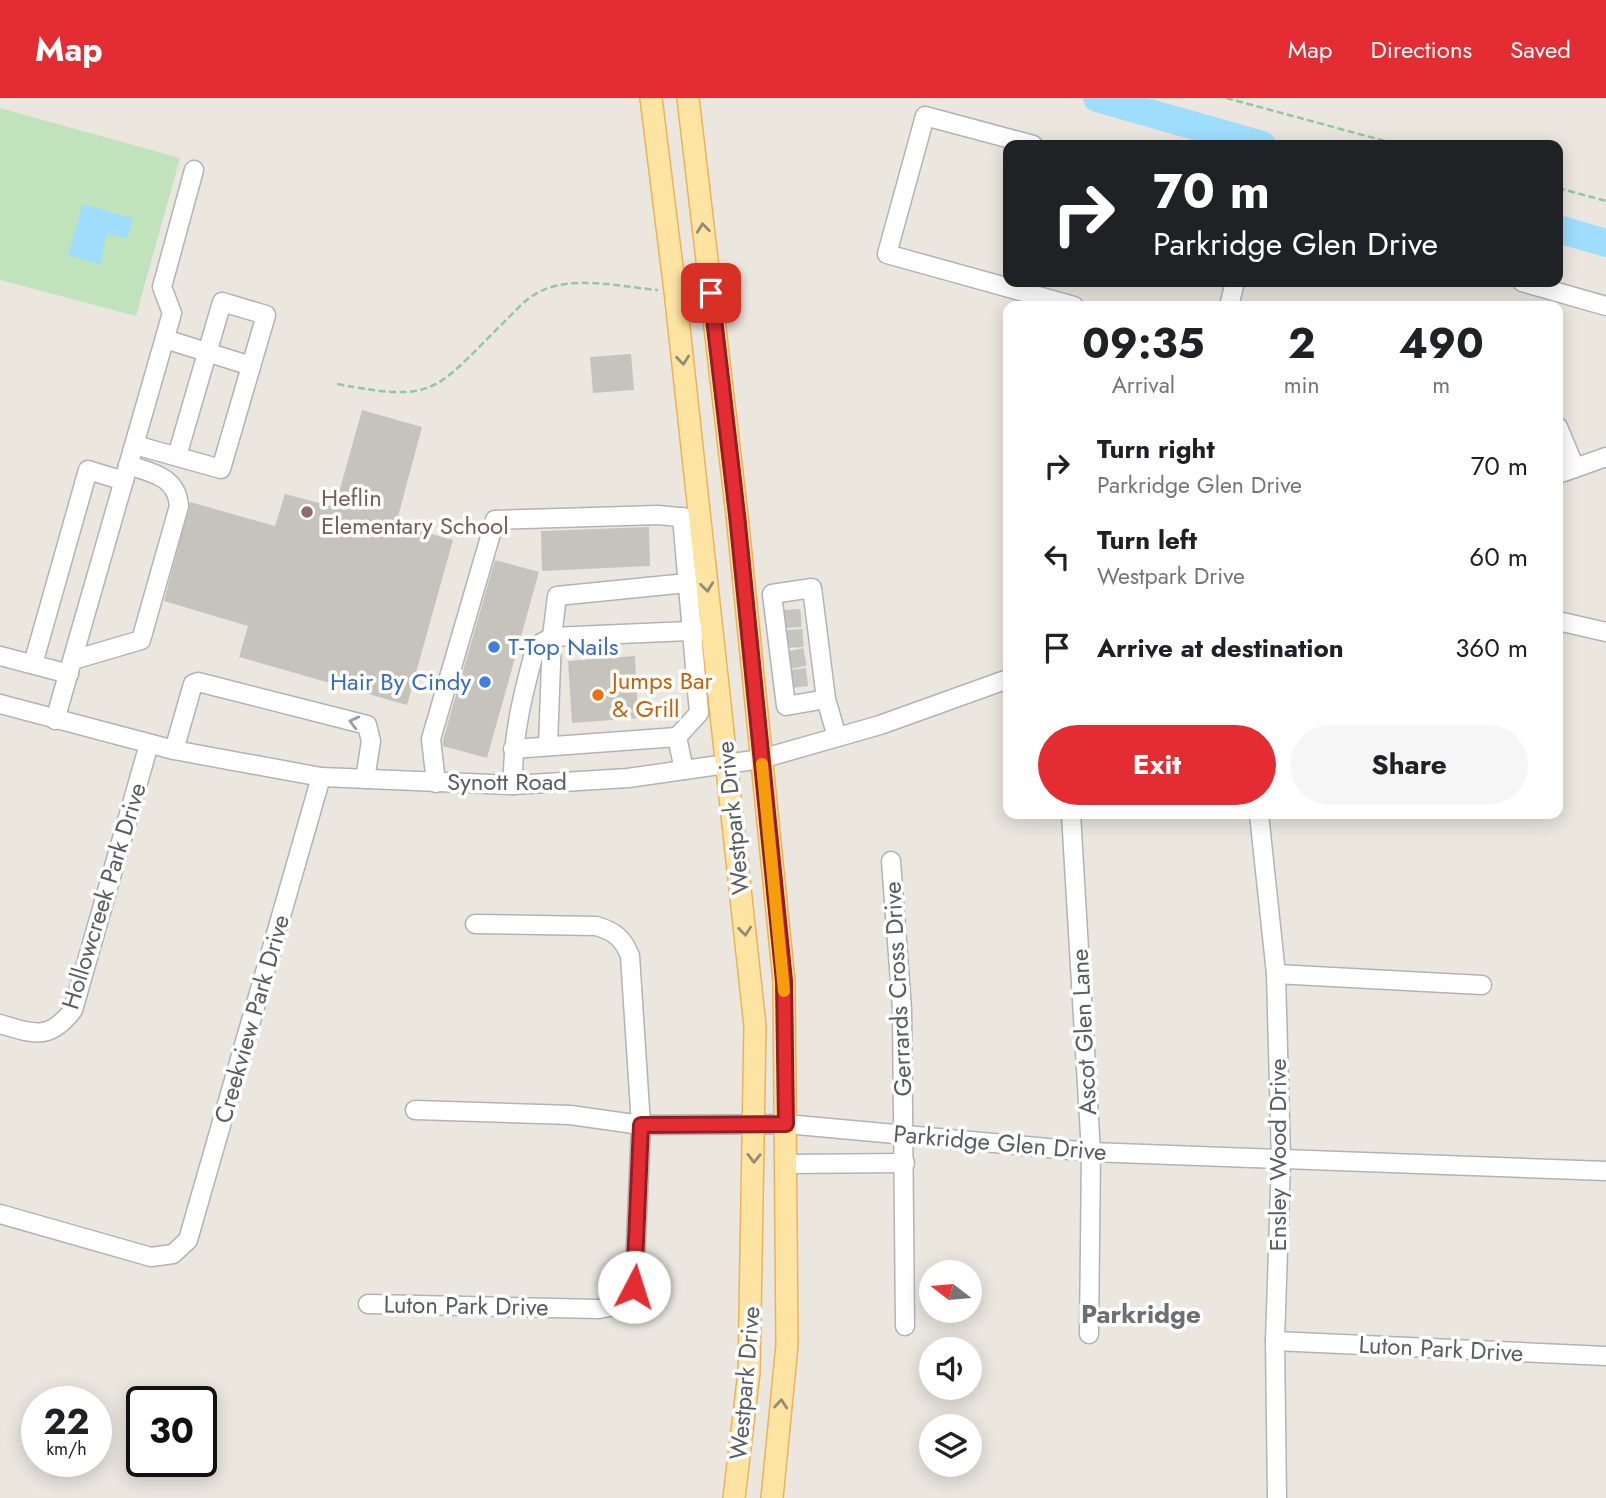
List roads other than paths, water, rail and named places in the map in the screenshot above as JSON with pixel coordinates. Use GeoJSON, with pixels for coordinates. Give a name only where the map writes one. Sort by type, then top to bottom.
{"type":"FeatureCollection","features":[{"type":"Feature","properties":{"kind":"main road","name":"Westpark Drive"},"geometry":{"type":"LineString","coordinates":[[651,98],[675,291],[702,631],[728,765],[755,1026],[749,1372],[734,1498]]}},
{"type":"Feature","properties":{"kind":"main road","name":"Westpark Drive"},"geometry":{"type":"LineString","coordinates":[[688,98],[737,515],[784,981],[787,1345],[772,1498]]}},
{"type":"Feature","properties":{"kind":"main road"},"geometry":{"type":"LineString","coordinates":[[691,518],[737,515]]}},
{"type":"Feature","properties":{"kind":"street"},"geometry":{"type":"LineString","coordinates":[[1003,286],[887,254],[925,116],[1014,140]]}},
{"type":"Feature","properties":{"kind":"street"},"geometry":{"type":"LineString","coordinates":[[55,720],[172,313],[162,287],[194,170]]}},
{"type":"Feature","properties":{"kind":"street"},"geometry":{"type":"LineString","coordinates":[[1006,287],[1056,301]]}},
{"type":"Feature","properties":{"kind":"street"},"geometry":{"type":"LineString","coordinates":[[1540,287],[1606,306]]}},
{"type":"Feature","properties":{"kind":"street"},"geometry":{"type":"LineString","coordinates":[[135,444],[221,469],[266,315],[222,302],[177,456]]}},
{"type":"Feature","properties":{"kind":"street"},"geometry":{"type":"LineString","coordinates":[[164,339],[251,366]]}},
{"type":"Feature","properties":{"kind":"street"},"geometry":{"type":"LineString","coordinates":[[1566,471],[1606,457]]}},
{"type":"Feature","properties":{"kind":"street"},"geometry":{"type":"LineString","coordinates":[[0,656],[33,664],[71,667],[141,640],[179,506],[178,494],[172,483],[159,475],[88,470],[33,664]]}},
{"type":"Feature","properties":{"kind":"street"},"geometry":{"type":"LineString","coordinates":[[436,783],[431,739],[495,520],[691,518],[687,583],[702,631],[699,713],[677,737],[513,749]]}},
{"type":"Feature","properties":{"kind":"street"},"geometry":{"type":"LineString","coordinates":[[548,745],[556,596],[687,583]]}},
{"type":"Feature","properties":{"kind":"street"},"geometry":{"type":"LineString","coordinates":[[826,699],[786,706],[801,678],[799,658],[794,618],[812,588],[772,594],[773,600],[794,618],[801,678],[826,699],[837,737]]}},
{"type":"Feature","properties":{"kind":"street"},"geometry":{"type":"LineString","coordinates":[[746,605],[773,600]]}},
{"type":"Feature","properties":{"kind":"street"},"geometry":{"type":"LineString","coordinates":[[1563,622],[1606,632]]}},
{"type":"Feature","properties":{"kind":"street"},"geometry":{"type":"LineString","coordinates":[[513,785],[513,749],[517,719],[536,646],[552,637],[702,631]]}},
{"type":"Feature","properties":{"kind":"street","name":"Synott Road"},"geometry":{"type":"LineString","coordinates":[[0,704],[174,750],[321,777],[513,785],[628,778],[761,759],[837,737],[1003,681]]}},
{"type":"Feature","properties":{"kind":"street"},"geometry":{"type":"LineString","coordinates":[[174,750],[193,684],[198,682],[367,725],[371,741],[365,779]]}},
{"type":"Feature","properties":{"kind":"street"},"geometry":{"type":"LineString","coordinates":[[677,737],[684,770]]}},
{"type":"Feature","properties":{"kind":"street","name":"Hollowcreek Park Drive"},"geometry":{"type":"LineString","coordinates":[[0,1024],[44,1033],[60,1027],[73,1010],[149,744]]}},
{"type":"Feature","properties":{"kind":"street","name":"Creekview Park Drive"},"geometry":{"type":"LineString","coordinates":[[0,1214],[151,1257],[173,1254],[188,1240],[321,777]]}},
{"type":"Feature","properties":{"kind":"street","name":"Ascot Glen Lane"},"geometry":{"type":"LineString","coordinates":[[1071,819],[1091,1152],[1089,1334]]}},
{"type":"Feature","properties":{"kind":"street","name":"Ensley Wood Drive"},"geometry":{"type":"LineString","coordinates":[[1260,819],[1276,974],[1281,1160],[1275,1341],[1277,1498]]}},
{"type":"Feature","properties":{"kind":"street","name":"Gerrards Cross Drive"},"geometry":{"type":"LineString","coordinates":[[891,861],[902,1009],[905,1326]]}},
{"type":"Feature","properties":{"kind":"street","name":"Luton Park Drive"},"geometry":{"type":"LineString","coordinates":[[368,1304],[615,1306],[626,1299],[634,1287],[641,1125],[630,956],[624,941],[610,930],[596,926],[475,924]]}},
{"type":"Feature","properties":{"kind":"street"},"geometry":{"type":"LineString","coordinates":[[1276,974],[1482,985]]}},
{"type":"Feature","properties":{"kind":"street","name":"Parkridge Glen Drive"},"geometry":{"type":"LineString","coordinates":[[415,1110],[570,1115],[641,1125],[786,1124],[1091,1152],[1606,1171]]}},
{"type":"Feature","properties":{"kind":"street"},"geometry":{"type":"LineString","coordinates":[[786,1164],[905,1163]]}},
{"type":"Feature","properties":{"kind":"street","name":"Luton Park Drive"},"geometry":{"type":"LineString","coordinates":[[1275,1341],[1606,1356]]}},
{"type":"Feature","properties":{"kind":"water"},"geometry":{"type":"Polygon","coordinates":[[[83,204],[133,219],[127,239],[106,233],[101,265],[68,255],[83,204]]]}},
{"type":"Feature","properties":{"kind":"waterway"},"geometry":{"type":"LineString","coordinates":[[1097,98],[1244,140]]}},
{"type":"Feature","properties":{"kind":"waterway"},"geometry":{"type":"LineString","coordinates":[[1563,230],[1606,243]]}},
{"type":"Feature","properties":{"kind":"tunnel"},"geometry":{"type":"LineString","coordinates":[[784,619],[801,618]]}},
{"type":"Feature","properties":{"kind":"tunnel"},"geometry":{"type":"LineString","coordinates":[[787,639],[803,638]]}},
{"type":"Feature","properties":{"kind":"tunnel"},"geometry":{"type":"LineString","coordinates":[[789,660],[805,657]]}},
{"type":"Feature","properties":{"kind":"tunnel"},"geometry":{"type":"LineString","coordinates":[[791,679],[807,677]]}},
{"type":"Feature","properties":{"kind":"place","name":"Heflin Elementary School"},"geometry":{"type":"Point","coordinates":[307,512]}},
{"type":"Feature","properties":{"kind":"place","name":"T-Top Nails"},"geometry":{"type":"Point","coordinates":[494,647]}},
{"type":"Feature","properties":{"kind":"place","name":"Hair By Cindy"},"geometry":{"type":"Point","coordinates":[485,682]}},
{"type":"Feature","properties":{"kind":"place","name":"Jumps Bar & Grill"},"geometry":{"type":"Point","coordinates":[598,695]}},
{"type":"Feature","properties":{"kind":"district","name":"Parkridge"},"geometry":{"type":"Point","coordinates":[1141,1314]}}]}
